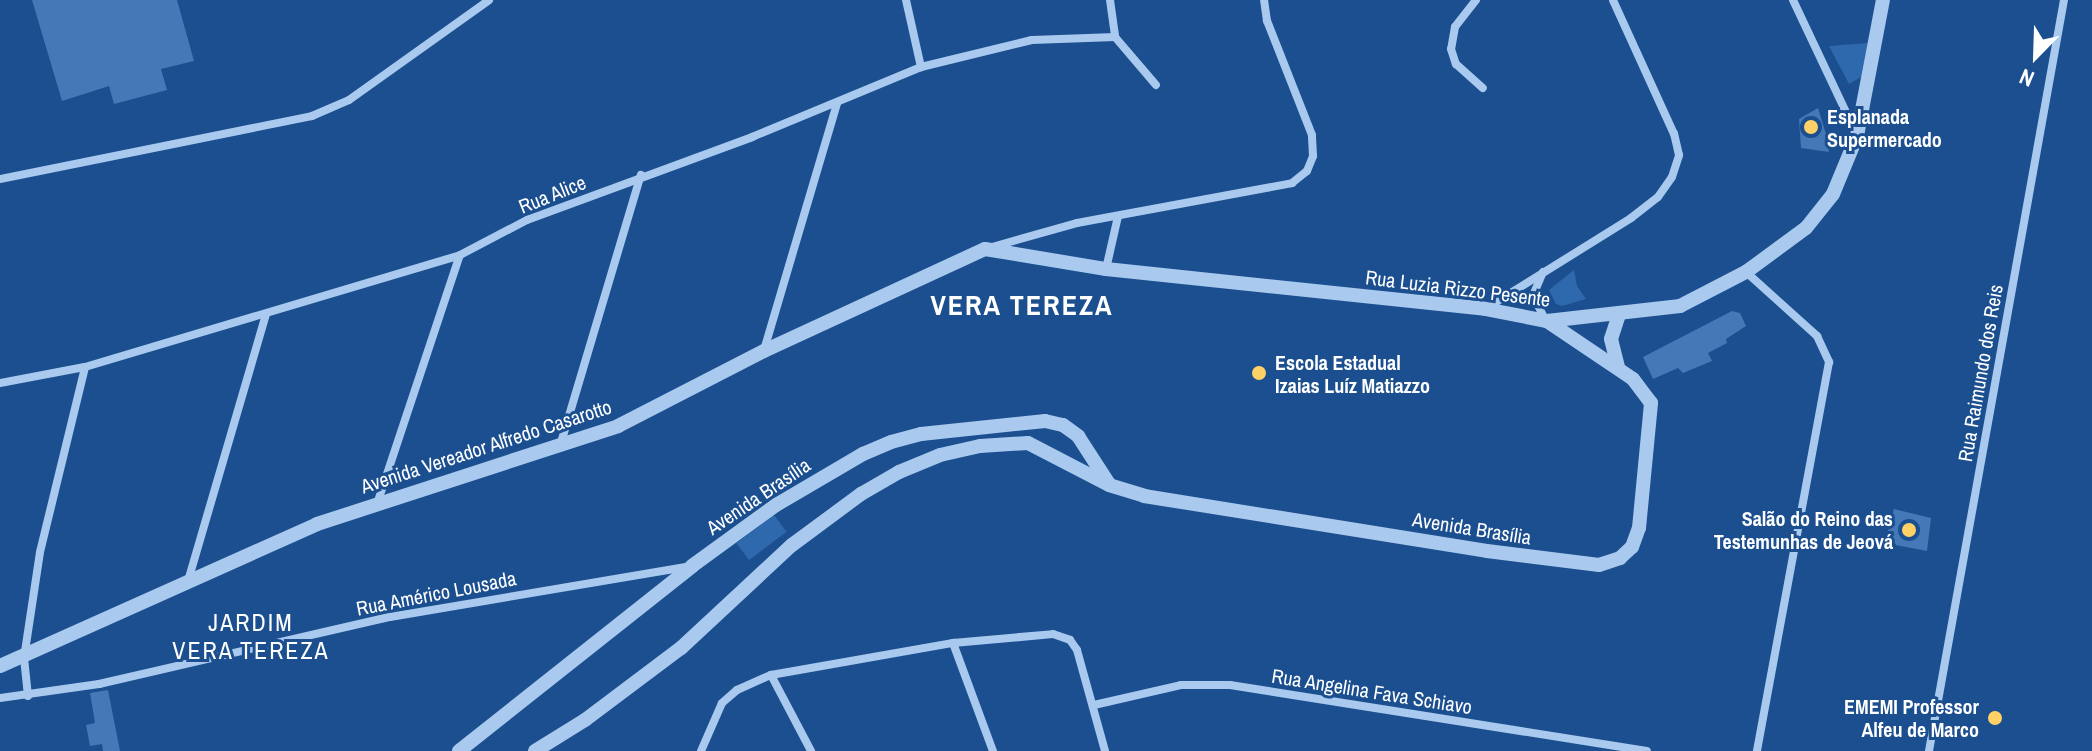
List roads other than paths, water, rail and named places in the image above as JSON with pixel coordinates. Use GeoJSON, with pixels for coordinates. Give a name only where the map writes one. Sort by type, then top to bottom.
{"type":"FeatureCollection","features":[{"type":"Feature","properties":{"kind":"street"},"geometry":{"type":"LineString","coordinates":[[0,179],[312,116],[349,100],[489,0]]}},
{"type":"Feature","properties":{"kind":"street"},"geometry":{"type":"LineString","coordinates":[[906,0],[921,67]]}},
{"type":"Feature","properties":{"kind":"street"},"geometry":{"type":"LineString","coordinates":[[1110,0],[1115,37],[1156,85]]}},
{"type":"Feature","properties":{"kind":"street","name":"Avenida Vereador Alfredo Casarotto"},"geometry":{"type":"LineString","coordinates":[[0,666],[24,658],[265,545],[378,501],[560,447],[639,416],[764,351],[985,249],[1077,223],[1292,183],[1307,171],[1313,156],[1312,135],[1267,21],[1264,0]]}},
{"type":"Feature","properties":{"kind":"street"},"geometry":{"type":"LineString","coordinates":[[1476,0],[1455,27],[1451,49],[1456,64],[1483,88]]}},
{"type":"Feature","properties":{"kind":"street"},"geometry":{"type":"LineString","coordinates":[[1485,309],[1658,197],[1672,177],[1679,155],[1674,134],[1613,0]]}},
{"type":"Feature","properties":{"kind":"street"},"geometry":{"type":"LineString","coordinates":[[1793,0],[1857,136]]}},
{"type":"Feature","properties":{"kind":"street","name":"Rua Luzia Rizzo Pesente"},"geometry":{"type":"LineString","coordinates":[[985,249],[1106,269],[1485,309],[1547,321],[1680,306],[1746,272],[1806,228],[1833,194],[1857,136],[1883,0]]}},
{"type":"Feature","properties":{"kind":"street","name":"Rua Raimundo dos Reis"},"geometry":{"type":"LineString","coordinates":[[1929,751],[2064,0]]}},
{"type":"Feature","properties":{"kind":"street","name":"Rua Alice"},"geometry":{"type":"LineString","coordinates":[[0,383],[85,367],[460,255],[527,220],[837,104],[921,67],[1032,40],[1115,37]]}},
{"type":"Feature","properties":{"kind":"street"},"geometry":{"type":"LineString","coordinates":[[764,351],[837,104]]}},
{"type":"Feature","properties":{"kind":"street"},"geometry":{"type":"LineString","coordinates":[[560,447],[641,175]]}},
{"type":"Feature","properties":{"kind":"street"},"geometry":{"type":"LineString","coordinates":[[1106,269],[1118,216]]}},
{"type":"Feature","properties":{"kind":"street"},"geometry":{"type":"LineString","coordinates":[[378,501],[460,255]]}},
{"type":"Feature","properties":{"kind":"street"},"geometry":{"type":"LineString","coordinates":[[1543,271],[1533,295],[1540,314],[1547,321]]}},
{"type":"Feature","properties":{"kind":"street"},"geometry":{"type":"LineString","coordinates":[[1746,272],[1817,336],[1829,362],[1757,751]]}},
{"type":"Feature","properties":{"kind":"street"},"geometry":{"type":"LineString","coordinates":[[187,582],[266,314]]}},
{"type":"Feature","properties":{"kind":"street"},"geometry":{"type":"LineString","coordinates":[[1618,367],[1611,339],[1619,315]]}},
{"type":"Feature","properties":{"kind":"street","name":"Avenida Brasília"},"geometry":{"type":"LineString","coordinates":[[1028,443],[1109,485],[1144,496],[1487,551],[1599,565],[1620,558],[1632,547],[1639,528],[1651,403],[1644,390],[1618,367],[1547,321]]}},
{"type":"Feature","properties":{"kind":"street"},"geometry":{"type":"LineString","coordinates":[[28,696],[24,658],[40,552],[85,367]]}},
{"type":"Feature","properties":{"kind":"street"},"geometry":{"type":"LineString","coordinates":[[535,751],[585,720],[681,648],[792,545],[861,494],[899,472],[940,455],[980,446],[1028,443],[1023,422]]}},
{"type":"Feature","properties":{"kind":"street","name":"Avenida Brasília"},"geometry":{"type":"LineString","coordinates":[[459,751],[692,566],[776,505],[863,454],[921,434],[1023,422],[1063,425],[1078,436],[1109,485]]}},
{"type":"Feature","properties":{"kind":"street","name":"Rua Américo Lousada"},"geometry":{"type":"LineString","coordinates":[[0,698],[99,684],[390,617],[692,566]]}},
{"type":"Feature","properties":{"kind":"street"},"geometry":{"type":"LineString","coordinates":[[701,751],[722,703],[737,690],[771,675],[953,643],[1053,634],[1070,640],[1077,650],[1105,751]]}},
{"type":"Feature","properties":{"kind":"street"},"geometry":{"type":"LineString","coordinates":[[953,643],[993,751]]}},
{"type":"Feature","properties":{"kind":"street"},"geometry":{"type":"LineString","coordinates":[[771,675],[811,751]]}},
{"type":"Feature","properties":{"kind":"street","name":"Rua Angelina Fava Schiavo"},"geometry":{"type":"LineString","coordinates":[[1094,705],[1181,685],[1230,685],[1647,751]]}},
{"type":"Feature","properties":{"kind":"place","name":"Esplanada Supermercado"},"geometry":{"type":"Point","coordinates":[1811,127]}},
{"type":"Feature","properties":{"kind":"place","name":"Escola Estadual Izaias Luíz Matiazzo"},"geometry":{"type":"Point","coordinates":[1259,373]}},
{"type":"Feature","properties":{"kind":"place","name":"Salão do Reino das Testemunhas de Jeová"},"geometry":{"type":"Point","coordinates":[1909,530]}},
{"type":"Feature","properties":{"kind":"place","name":"EMEMI Professor Alfeu de Marco"},"geometry":{"type":"Point","coordinates":[1995,718]}},
{"type":"Feature","properties":{"kind":"district","name":"VERA TEREZA"},"geometry":{"type":"Point","coordinates":[1022,305]}},
{"type":"Feature","properties":{"kind":"district","name":"JARDIM VERA TEREZA"},"geometry":{"type":"Point","coordinates":[251,637]}}]}
